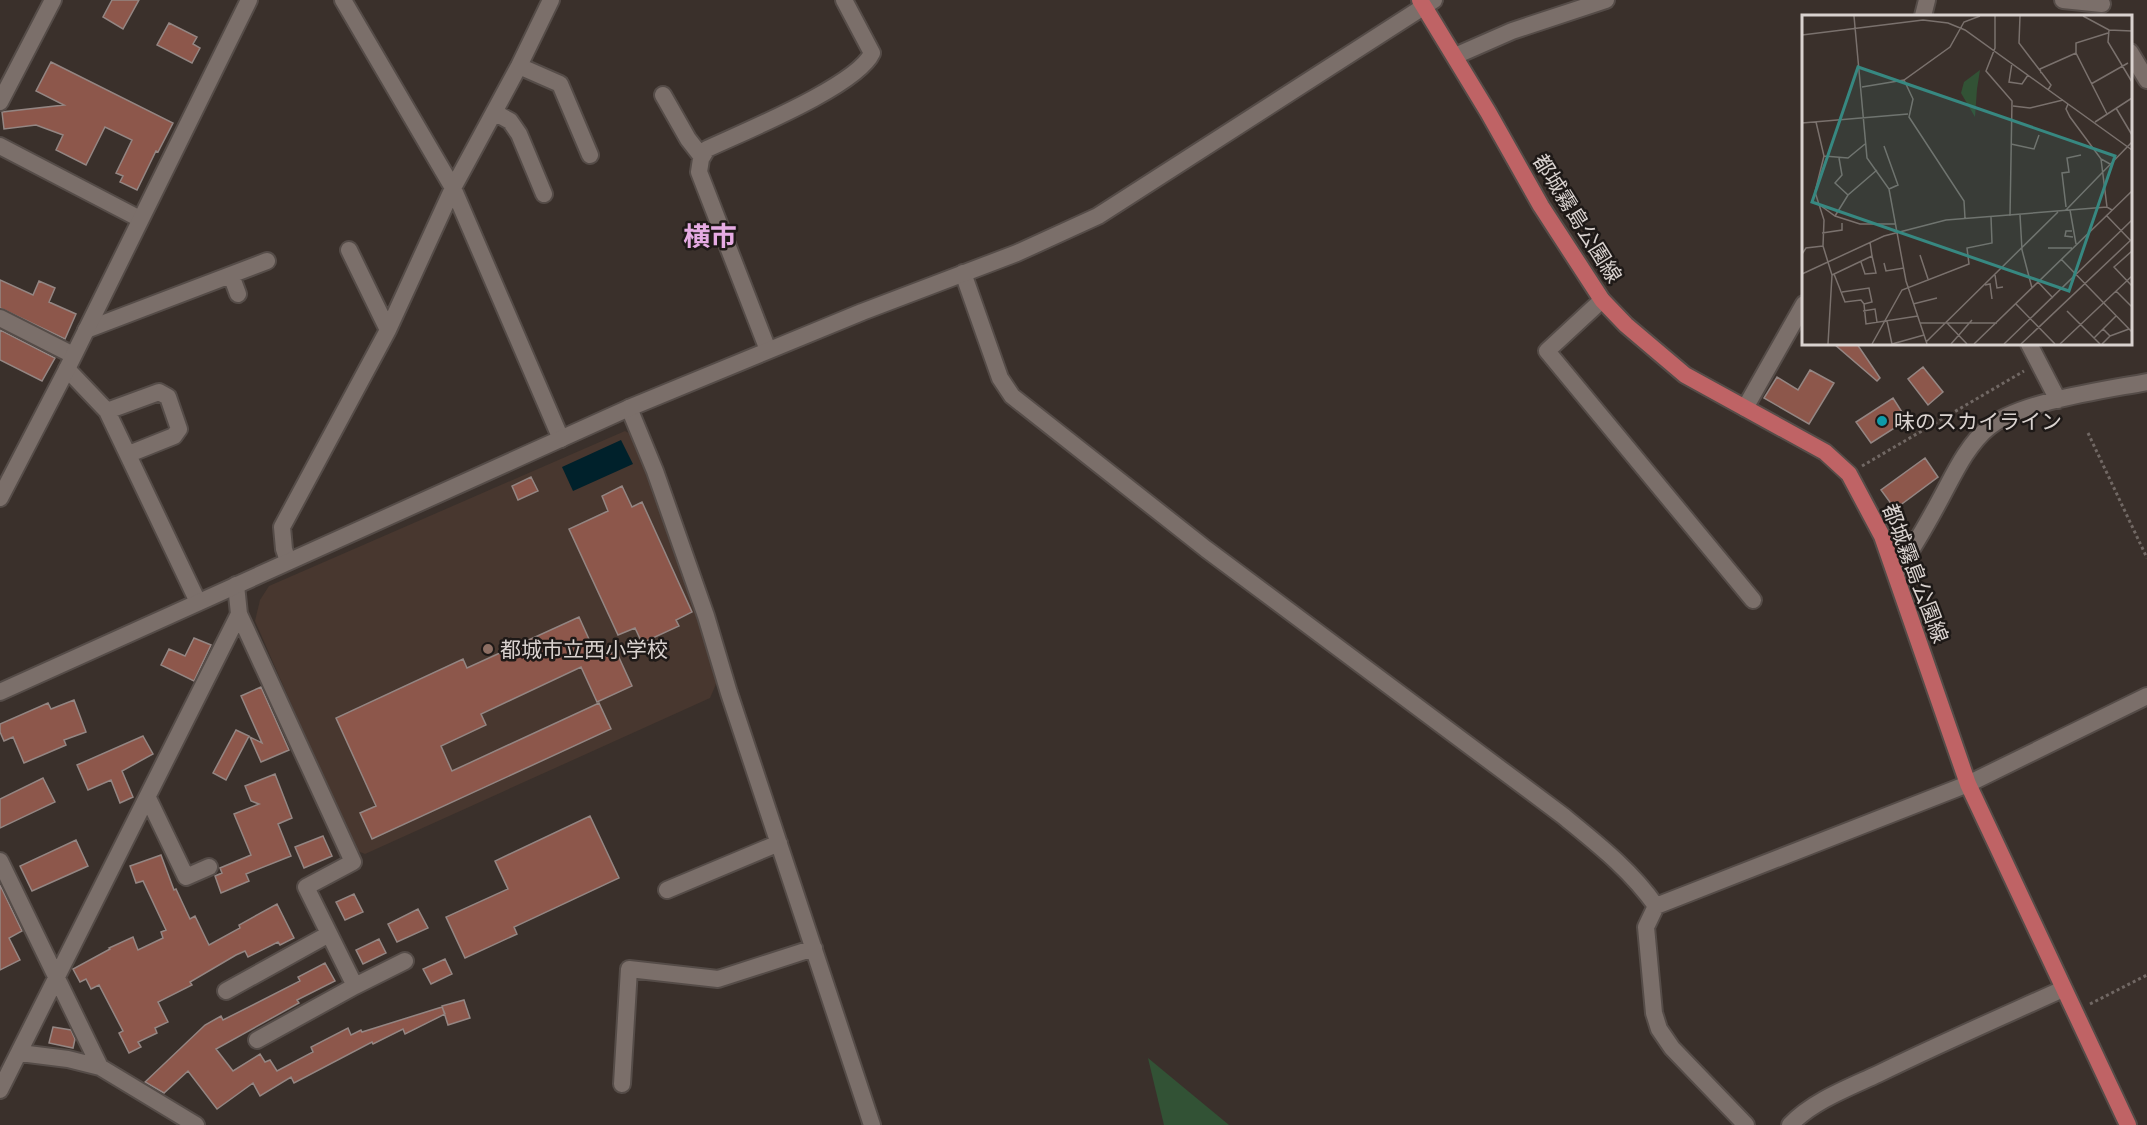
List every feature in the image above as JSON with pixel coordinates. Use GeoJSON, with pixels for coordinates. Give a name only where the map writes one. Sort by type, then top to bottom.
{"type":"FeatureCollection","features":[{"type":"Feature","properties":{"kind":"main road","name":"都城霧島公園線"},"geometry":{"type":"LineString","coordinates":[[1426,2],[1541,206],[1602,300],[1635,333],[1685,375],[1825,452],[1848,474],[1882,536],[1968,784],[2128,1125]]}},
{"type":"Feature","properties":{"kind":"street"},"geometry":{"type":"LineString","coordinates":[[0,102],[53,0]]}},
{"type":"Feature","properties":{"kind":"street"},"geometry":{"type":"LineString","coordinates":[[0,498],[249,0]]}},
{"type":"Feature","properties":{"kind":"street"},"geometry":{"type":"LineString","coordinates":[[343,0],[453,188],[561,439]]}},
{"type":"Feature","properties":{"kind":"street"},"geometry":{"type":"LineString","coordinates":[[288,561],[284,549],[282,526],[388,330],[453,188],[519,66],[551,0]]}},
{"type":"Feature","properties":{"kind":"street"},"geometry":{"type":"LineString","coordinates":[[768,350],[699,172],[702,157],[707,149],[829,90],[860,69],[872,53],[844,0]]}},
{"type":"Feature","properties":{"kind":"street"},"geometry":{"type":"LineString","coordinates":[[1455,56],[1512,31],[1606,0]]}},
{"type":"Feature","properties":{"kind":"street"},"geometry":{"type":"LineString","coordinates":[[1923,15],[1927,0]]}},
{"type":"Feature","properties":{"kind":"street"},"geometry":{"type":"LineString","coordinates":[[2063,0],[2103,7]]}},
{"type":"Feature","properties":{"kind":"street"},"geometry":{"type":"LineString","coordinates":[[0,692],[629,408],[768,350],[1017,253],[1098,216],[1426,2]]}},
{"type":"Feature","properties":{"kind":"street"},"geometry":{"type":"LineString","coordinates":[[2132,55],[2147,80]]}},
{"type":"Feature","properties":{"kind":"street"},"geometry":{"type":"LineString","coordinates":[[519,66],[560,84],[590,155]]}},
{"type":"Feature","properties":{"kind":"street"},"geometry":{"type":"LineString","coordinates":[[663,95],[688,139],[702,157]]}},
{"type":"Feature","properties":{"kind":"street"},"geometry":{"type":"LineString","coordinates":[[494,112],[510,121],[519,134],[544,194]]}},
{"type":"Feature","properties":{"kind":"street"},"geometry":{"type":"LineString","coordinates":[[0,146],[140,219]]}},
{"type":"Feature","properties":{"kind":"street"},"geometry":{"type":"LineString","coordinates":[[349,249],[388,330]]}},
{"type":"Feature","properties":{"kind":"street"},"geometry":{"type":"LineString","coordinates":[[86,330],[267,261]]}},
{"type":"Feature","properties":{"kind":"street"},"geometry":{"type":"LineString","coordinates":[[963,273],[1000,378],[1012,396],[1215,556],[1562,815],[1617,860],[1642,885],[1656,906]]}},
{"type":"Feature","properties":{"kind":"street"},"geometry":{"type":"LineString","coordinates":[[231,275],[238,294]]}},
{"type":"Feature","properties":{"kind":"street"},"geometry":{"type":"LineString","coordinates":[[1602,300],[1547,351],[1753,600]]}},
{"type":"Feature","properties":{"kind":"street"},"geometry":{"type":"LineString","coordinates":[[1745,408],[1802,306]]}},
{"type":"Feature","properties":{"kind":"street"},"geometry":{"type":"LineString","coordinates":[[0,318],[70,362],[107,411],[198,602]]}},
{"type":"Feature","properties":{"kind":"street"},"geometry":{"type":"LineString","coordinates":[[2030,345],[2058,400]]}},
{"type":"Feature","properties":{"kind":"street"},"geometry":{"type":"LineString","coordinates":[[1896,573],[1914,547],[1969,448],[1990,426],[2016,413],[2058,400],[2147,382]]}},
{"type":"Feature","properties":{"kind":"street"},"geometry":{"type":"LineString","coordinates":[[107,411],[159,392],[168,397],[178,429],[174,436],[129,454]]}},
{"type":"Feature","properties":{"kind":"street"},"geometry":{"type":"LineString","coordinates":[[629,408],[655,471],[706,616],[872,1125]]}},
{"type":"Feature","properties":{"kind":"street"},"geometry":{"type":"LineString","coordinates":[[236,585],[239,614],[353,862],[306,887],[355,986]]}},
{"type":"Feature","properties":{"kind":"street"},"geometry":{"type":"LineString","coordinates":[[0,1090],[239,614]]}},
{"type":"Feature","properties":{"kind":"street"},"geometry":{"type":"LineString","coordinates":[[1746,1125],[1672,1048],[1659,1029],[1654,1013],[1646,927],[1656,906],[1968,784],[2147,696]]}},
{"type":"Feature","properties":{"kind":"street"},"geometry":{"type":"LineString","coordinates":[[148,798],[186,877],[209,867]]}},
{"type":"Feature","properties":{"kind":"street"},"geometry":{"type":"LineString","coordinates":[[667,890],[779,843]]}},
{"type":"Feature","properties":{"kind":"street"},"geometry":{"type":"LineString","coordinates":[[0,861],[100,1067]]}},
{"type":"Feature","properties":{"kind":"street"},"geometry":{"type":"LineString","coordinates":[[226,991],[329,934]]}},
{"type":"Feature","properties":{"kind":"street"},"geometry":{"type":"LineString","coordinates":[[622,1084],[629,969],[718,979],[814,948]]}},
{"type":"Feature","properties":{"kind":"street"},"geometry":{"type":"LineString","coordinates":[[257,1040],[405,961]]}},
{"type":"Feature","properties":{"kind":"street"},"geometry":{"type":"LineString","coordinates":[[1790,1125],[1831,1096],[1914,1056],[2063,990]]}},
{"type":"Feature","properties":{"kind":"street"},"geometry":{"type":"LineString","coordinates":[[20,1053],[68,1059],[100,1067],[196,1125]]}},
{"type":"Feature","properties":{"kind":"path"},"geometry":{"type":"LineString","coordinates":[[1848,474],[2039,363]]}},
{"type":"Feature","properties":{"kind":"path"},"geometry":{"type":"LineString","coordinates":[[2088,434],[2147,558]]}},
{"type":"Feature","properties":{"kind":"path"},"geometry":{"type":"LineString","coordinates":[[2073,1012],[2147,975]]}},
{"type":"Feature","properties":{"kind":"shaded area","name":"都城市立西小学校"},"geometry":{"type":"Polygon","coordinates":[[[625,431],[634,436],[646,465],[719,677],[710,698],[365,854],[355,850],[255,621],[260,600],[269,586],[625,431]]]}},
{"type":"Feature","properties":{"kind":"green space"},"geometry":{"type":"Polygon","coordinates":[[[1148,1058],[1229,1125],[1164,1125],[1148,1058]]]}},
{"type":"Feature","properties":{"kind":"water"},"geometry":{"type":"Polygon","coordinates":[[[621,440],[633,464],[573,491],[562,467],[621,440]]]}},
{"type":"Feature","properties":{"kind":"building"},"geometry":{"type":"Polygon","coordinates":[[[112,0],[139,0],[123,29],[103,17],[112,0]]]}},
{"type":"Feature","properties":{"kind":"building"},"geometry":{"type":"Polygon","coordinates":[[[169,23],[197,37],[193,44],[200,48],[192,63],[157,45],[169,23]]]}},
{"type":"Feature","properties":{"kind":"building"},"geometry":{"type":"Polygon","coordinates":[[[51,62],[173,123],[137,190],[120,182],[123,176],[116,173],[132,140],[105,127],[86,165],[56,150],[63,135],[36,125],[4,129],[2,112],[64,105],[36,91],[51,62]]]}},
{"type":"Feature","properties":{"kind":"building"},"geometry":{"type":"Polygon","coordinates":[[[0,280],[33,295],[39,281],[55,288],[49,302],[76,314],[65,339],[0,308],[0,280]]]}},
{"type":"Feature","properties":{"kind":"building"},"geometry":{"type":"Polygon","coordinates":[[[0,330],[55,358],[42,381],[0,360],[0,330]]]}},
{"type":"Feature","properties":{"kind":"building"},"geometry":{"type":"Polygon","coordinates":[[[1835,345],[1858,345],[1880,378],[1877,381],[1835,345]]]}},
{"type":"Feature","properties":{"kind":"building"},"geometry":{"type":"Polygon","coordinates":[[[1923,367],[1943,392],[1928,405],[1908,379],[1923,367]]]}},
{"type":"Feature","properties":{"kind":"building"},"geometry":{"type":"Polygon","coordinates":[[[1810,370],[1834,383],[1809,424],[1764,398],[1777,377],[1798,390],[1810,370]]]}},
{"type":"Feature","properties":{"kind":"building","name":"味のスカイライン"},"geometry":{"type":"Polygon","coordinates":[[[1893,398],[1907,420],[1871,443],[1856,422],[1893,398]]]}},
{"type":"Feature","properties":{"kind":"building"},"geometry":{"type":"Polygon","coordinates":[[[1925,458],[1938,477],[1895,509],[1881,490],[1925,458]]]}},
{"type":"Feature","properties":{"kind":"building"},"geometry":{"type":"Polygon","coordinates":[[[531,477],[538,491],[518,500],[512,486],[531,477]]]}},
{"type":"Feature","properties":{"kind":"building"},"geometry":{"type":"Polygon","coordinates":[[[622,486],[632,507],[642,502],[692,612],[676,620],[679,626],[642,643],[635,628],[618,635],[569,529],[608,511],[602,496],[622,486]]]}},
{"type":"Feature","properties":{"kind":"building"},"geometry":{"type":"Polygon","coordinates":[[[579,617],[598,659],[616,651],[632,686],[597,702],[581,667],[481,714],[486,725],[441,746],[452,771],[599,703],[611,729],[372,839],[360,813],[376,806],[336,718],[463,659],[467,668],[579,617]]]}},
{"type":"Feature","properties":{"kind":"building"},"geometry":{"type":"Polygon","coordinates":[[[194,638],[211,645],[194,681],[161,665],[169,649],[185,656],[194,638]]]}},
{"type":"Feature","properties":{"kind":"building"},"geometry":{"type":"Polygon","coordinates":[[[261,687],[289,750],[261,762],[250,737],[262,743],[241,696],[261,687]]]}},
{"type":"Feature","properties":{"kind":"building"},"geometry":{"type":"Polygon","coordinates":[[[74,700],[86,732],[64,740],[66,745],[24,763],[13,737],[4,741],[0,732],[0,724],[48,703],[51,709],[74,700]]]}},
{"type":"Feature","properties":{"kind":"building"},"geometry":{"type":"Polygon","coordinates":[[[236,730],[249,736],[226,780],[213,773],[236,730]]]}},
{"type":"Feature","properties":{"kind":"building"},"geometry":{"type":"Polygon","coordinates":[[[143,736],[153,754],[122,771],[133,797],[120,803],[111,780],[88,790],[77,765],[143,736]]]}},
{"type":"Feature","properties":{"kind":"building"},"geometry":{"type":"Polygon","coordinates":[[[275,774],[292,818],[278,824],[291,856],[246,874],[249,881],[221,893],[215,876],[222,873],[220,868],[251,855],[234,814],[259,804],[251,801],[245,786],[275,774]]]}},
{"type":"Feature","properties":{"kind":"building"},"geometry":{"type":"Polygon","coordinates":[[[43,778],[55,802],[0,828],[0,799],[43,778]]]}},
{"type":"Feature","properties":{"kind":"building"},"geometry":{"type":"Polygon","coordinates":[[[590,816],[619,878],[514,927],[517,934],[465,958],[446,917],[508,889],[495,861],[590,816]]]}},
{"type":"Feature","properties":{"kind":"building"},"geometry":{"type":"Polygon","coordinates":[[[323,836],[332,856],[304,868],[295,847],[323,836]]]}},
{"type":"Feature","properties":{"kind":"building"},"geometry":{"type":"Polygon","coordinates":[[[76,840],[88,866],[32,891],[20,866],[76,840]]]}},
{"type":"Feature","properties":{"kind":"building"},"geometry":{"type":"Polygon","coordinates":[[[161,855],[174,890],[176,889],[190,919],[195,916],[209,945],[277,904],[294,938],[280,945],[278,942],[248,957],[245,951],[236,955],[190,982],[192,985],[158,1002],[168,1022],[155,1028],[157,1033],[138,1042],[141,1047],[129,1053],[119,1033],[123,1031],[99,985],[91,989],[86,979],[80,982],[73,969],[133,937],[138,950],[163,938],[161,932],[166,930],[143,881],[136,883],[130,866],[161,855]]]}},
{"type":"Feature","properties":{"kind":"building"},"geometry":{"type":"Polygon","coordinates":[[[0,885],[22,931],[9,938],[20,960],[0,970],[0,885]]]}},
{"type":"Feature","properties":{"kind":"building"},"geometry":{"type":"Polygon","coordinates":[[[354,894],[363,912],[345,920],[336,902],[354,894]]]}},
{"type":"Feature","properties":{"kind":"building"},"geometry":{"type":"Polygon","coordinates":[[[418,909],[428,928],[397,942],[388,924],[418,909]]]}},
{"type":"Feature","properties":{"kind":"building"},"geometry":{"type":"Polygon","coordinates":[[[379,939],[386,953],[363,964],[356,950],[379,939]]]}},
{"type":"Feature","properties":{"kind":"building"},"geometry":{"type":"Polygon","coordinates":[[[445,959],[452,974],[431,984],[423,969],[445,959]]]}},
{"type":"Feature","properties":{"kind":"building"},"geometry":{"type":"Polygon","coordinates":[[[325,963],[335,981],[297,1000],[299,1003],[216,1049],[233,1071],[260,1054],[265,1062],[270,1060],[277,1071],[313,1052],[311,1047],[348,1028],[351,1035],[361,1030],[362,1032],[442,1007],[445,1014],[405,1034],[403,1029],[373,1044],[372,1042],[294,1083],[291,1077],[260,1096],[253,1083],[217,1109],[188,1071],[164,1093],[145,1082],[205,1025],[221,1016],[223,1020],[300,981],[298,977],[325,963]]]}},
{"type":"Feature","properties":{"kind":"building"},"geometry":{"type":"Polygon","coordinates":[[[464,1000],[470,1018],[448,1025],[442,1006],[464,1000]]]}},
{"type":"Feature","properties":{"kind":"building"},"geometry":{"type":"Polygon","coordinates":[[[53,1027],[71,1030],[75,1039],[73,1048],[49,1043],[53,1027]]]}},
{"type":"Feature","properties":{"kind":"place","name":"味のスカイライン"},"geometry":{"type":"Point","coordinates":[1882,421]}},
{"type":"Feature","properties":{"kind":"place","name":"都城市立西小学校"},"geometry":{"type":"Point","coordinates":[488,649]}},
{"type":"Feature","properties":{"kind":"district","name":"横市"},"geometry":{"type":"Point","coordinates":[710,235]}}]}
